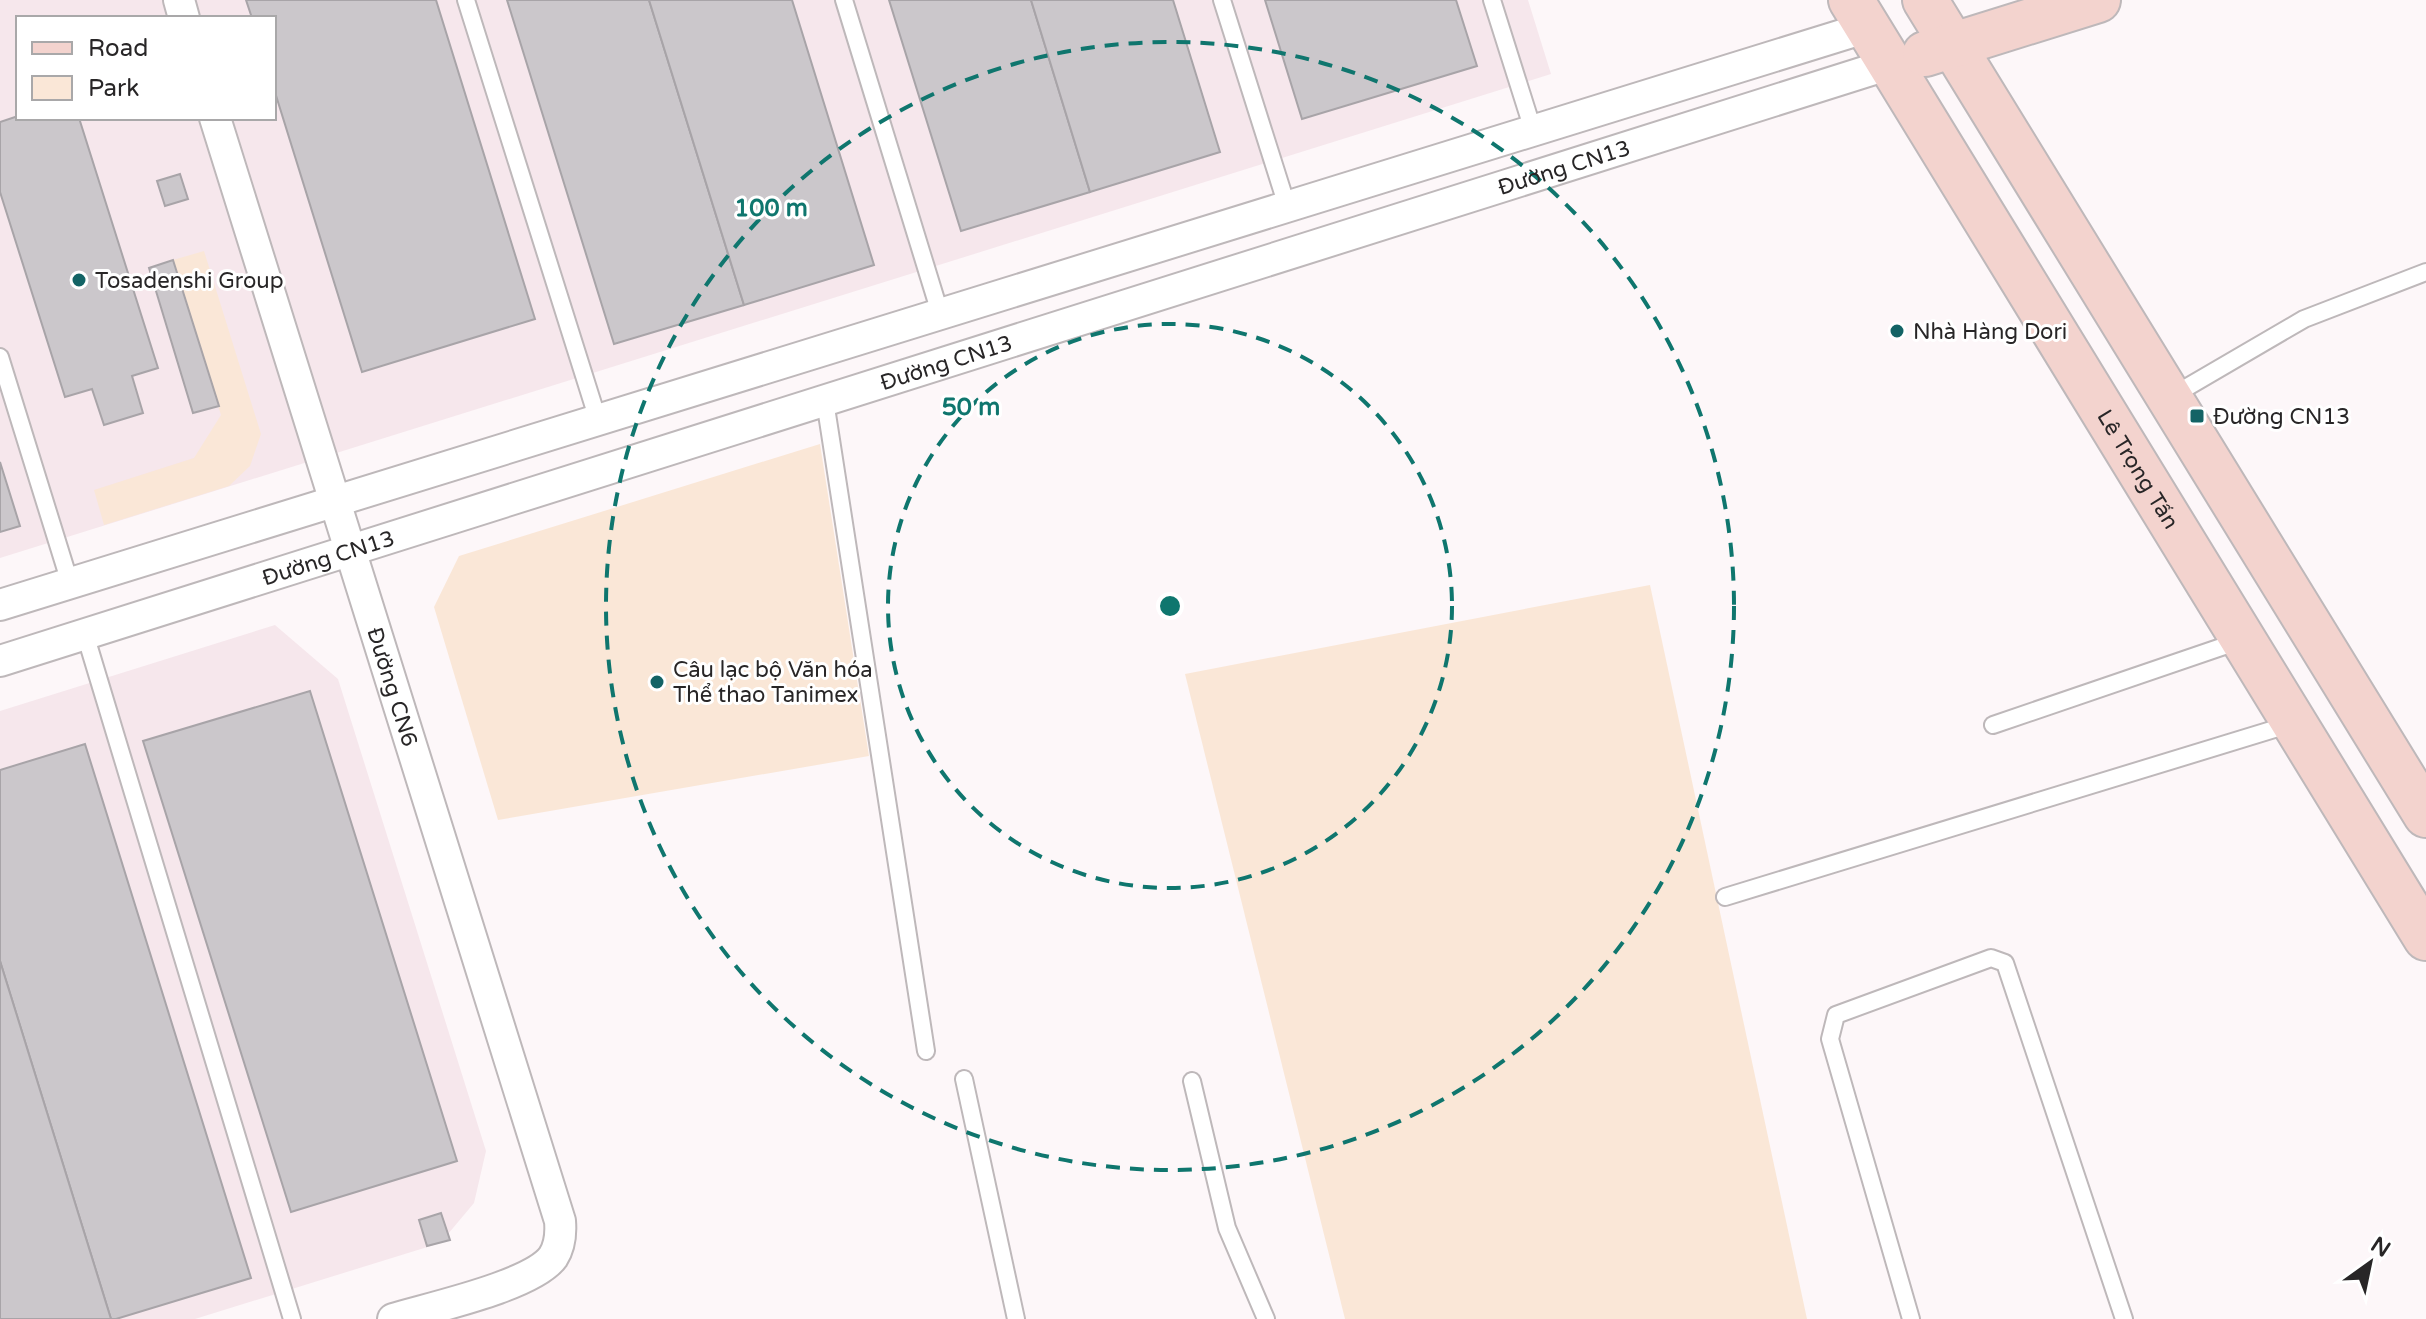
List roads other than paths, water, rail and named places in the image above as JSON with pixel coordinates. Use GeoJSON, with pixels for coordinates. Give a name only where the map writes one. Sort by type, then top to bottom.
{"type":"FeatureCollection","features":[{"type":"Feature","properties":{"kind":"main road"},"geometry":{"type":"LineString","coordinates":[[1890,64],[2098,0]]}},
{"type":"Feature","properties":{"kind":"main road"},"geometry":{"type":"LineString","coordinates":[[1860,14],[1935,2],[1952,45],[2426,815]]}},
{"type":"Feature","properties":{"kind":"main road","name":"Lê Trọng Tấn"},"geometry":{"type":"LineString","coordinates":[[1860,14],[2426,938]]}},
{"type":"Feature","properties":{"kind":"street","name":"Đường CN13"},"geometry":{"type":"LineString","coordinates":[[0,605],[1533,130],[1860,14]]}},
{"type":"Feature","properties":{"kind":"street","name":"Đường CN13"},"geometry":{"type":"LineString","coordinates":[[0,661],[1890,64]]}},
{"type":"Feature","properties":{"kind":"street","name":"Đường CN6"},"geometry":{"type":"LineString","coordinates":[[216,120],[560,1221],[560,1239],[552,1257],[521,1280],[393,1319]]}},
{"type":"Feature","properties":{"kind":"street"},"geometry":{"type":"LineString","coordinates":[[1246,219],[1260,264]]}},
{"type":"Feature","properties":{"kind":"lane"},"geometry":{"type":"LineString","coordinates":[[466,0],[598,420]]}},
{"type":"Feature","properties":{"kind":"lane"},"geometry":{"type":"LineString","coordinates":[[844,0],[940,313]]}},
{"type":"Feature","properties":{"kind":"lane"},"geometry":{"type":"LineString","coordinates":[[1222,0],[1287,206]]}},
{"type":"Feature","properties":{"kind":"lane"},"geometry":{"type":"LineString","coordinates":[[1492,0],[1533,130]]}},
{"type":"Feature","properties":{"kind":"lane"},"geometry":{"type":"LineString","coordinates":[[2170,397],[2304,319],[2426,272]]}},
{"type":"Feature","properties":{"kind":"lane"},"geometry":{"type":"LineString","coordinates":[[0,357],[70,583]]}},
{"type":"Feature","properties":{"kind":"lane"},"geometry":{"type":"LineString","coordinates":[[825,401],[926,1051]]}},
{"type":"Feature","properties":{"kind":"lane"},"geometry":{"type":"LineString","coordinates":[[85,634],[292,1319]]}},
{"type":"Feature","properties":{"kind":"lane"},"geometry":{"type":"LineString","coordinates":[[1993,725],[2244,639]]}},
{"type":"Feature","properties":{"kind":"lane"},"geometry":{"type":"LineString","coordinates":[[1725,897],[2293,723]]}},
{"type":"Feature","properties":{"kind":"lane"},"geometry":{"type":"LineString","coordinates":[[1911,1319],[1830,1039],[1836,1015],[1991,958],[2005,963],[2124,1319]]}},
{"type":"Feature","properties":{"kind":"lane"},"geometry":{"type":"LineString","coordinates":[[964,1079],[1016,1319]]}},
{"type":"Feature","properties":{"kind":"lane"},"geometry":{"type":"LineString","coordinates":[[1192,1081],[1227,1228],[1266,1319]]}},
{"type":"Feature","properties":{"kind":"place","name":"Tosadenshi Group"},"geometry":{"type":"Point","coordinates":[79,280]}},
{"type":"Feature","properties":{"kind":"place","name":"Nhà Hàng Dori"},"geometry":{"type":"Point","coordinates":[1897,331]}},
{"type":"Feature","properties":{"kind":"place","name":"Đường CN13"},"geometry":{"type":"Point","coordinates":[2197,416]}},
{"type":"Feature","properties":{"kind":"place","name":"Câu lạc bộ Văn hóa Thể thao Tanimex"},"geometry":{"type":"Point","coordinates":[657,682]}}]}
